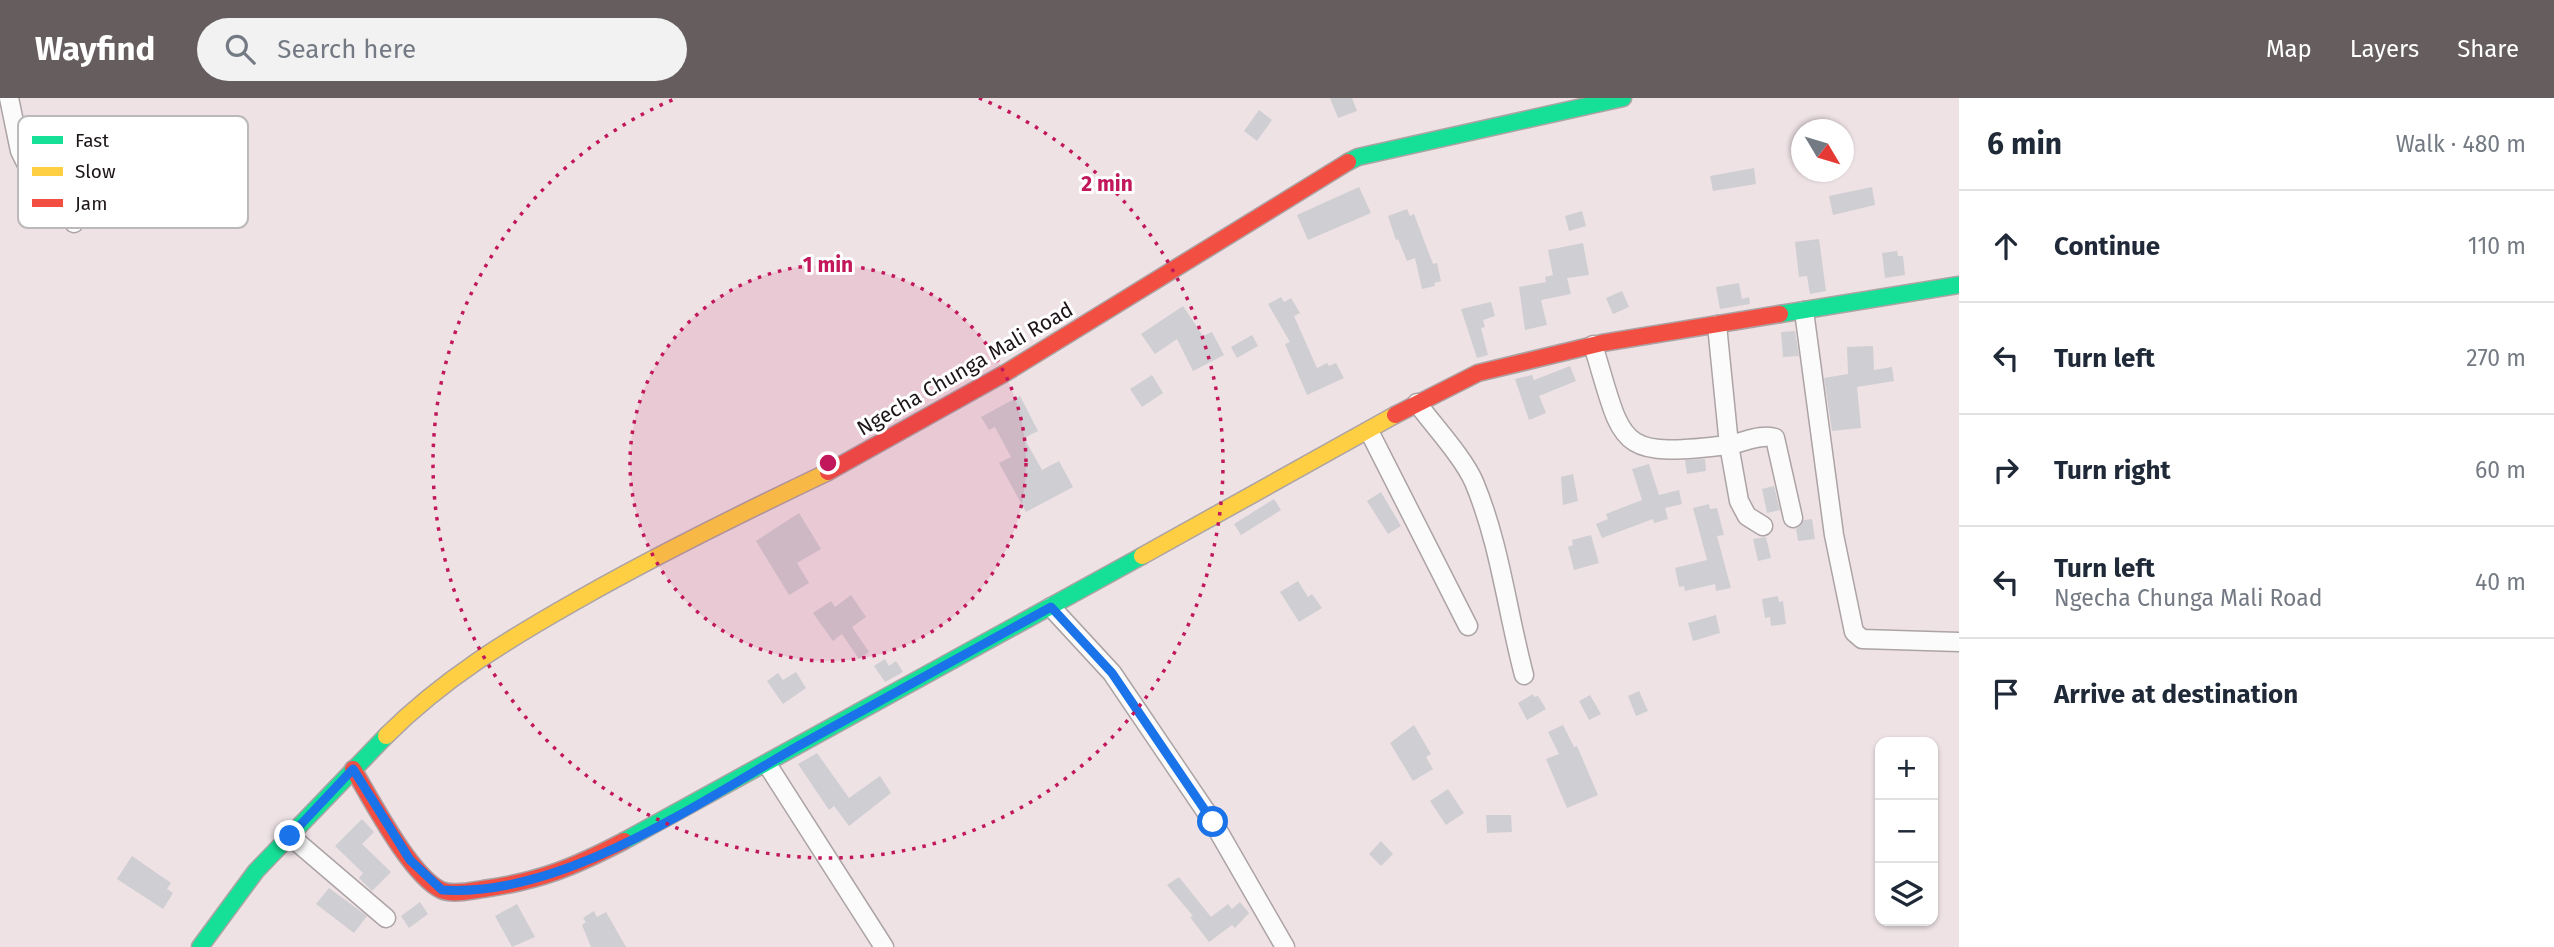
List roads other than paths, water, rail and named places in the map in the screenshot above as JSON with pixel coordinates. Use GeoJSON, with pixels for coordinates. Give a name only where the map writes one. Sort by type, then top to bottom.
{"type":"FeatureCollection","features":[{"type":"Feature","properties":{"kind":"street"},"geometry":{"type":"LineString","coordinates":[[9,98],[18,141]]}},
{"type":"Feature","properties":{"kind":"street","name":"Ngecha Chunga Mali Road"},"geometry":{"type":"LineString","coordinates":[[201,947],[256,871],[353,769],[419,703],[491,649],[672,546],[845,464],[995,379],[1358,157],[1623,98]]}},
{"type":"Feature","properties":{"kind":"street"},"geometry":{"type":"LineString","coordinates":[[353,769],[410,860],[426,879],[442,890],[464,892],[530,882],[573,867],[766,764],[1417,403],[1478,373],[1593,345],[1959,285]]}},
{"type":"Feature","properties":{"kind":"street"},"geometry":{"type":"LineString","coordinates":[[1804,311],[1834,534],[1854,632],[1862,639],[1959,642]]}},
{"type":"Feature","properties":{"kind":"street"},"geometry":{"type":"LineString","coordinates":[[1717,325],[1729,445],[1741,507],[1747,516],[1763,526]]}},
{"type":"Feature","properties":{"kind":"street"},"geometry":{"type":"LineString","coordinates":[[1593,345],[1618,426],[1632,443],[1657,450],[1729,445],[1771,436],[1775,438],[1793,518]]}},
{"type":"Feature","properties":{"kind":"street"},"geometry":{"type":"LineString","coordinates":[[1417,403],[1473,480],[1503,570],[1513,631],[1524,675]]}},
{"type":"Feature","properties":{"kind":"street"},"geometry":{"type":"LineString","coordinates":[[1369,430],[1468,626]]}},
{"type":"Feature","properties":{"kind":"street"},"geometry":{"type":"LineString","coordinates":[[1051,607],[1112,673],[1213,822],[1285,947]]}},
{"type":"Feature","properties":{"kind":"street"},"geometry":{"type":"LineString","coordinates":[[766,764],[884,947]]}},
{"type":"Feature","properties":{"kind":"street"},"geometry":{"type":"LineString","coordinates":[[290,836],[387,918]]}}]}
